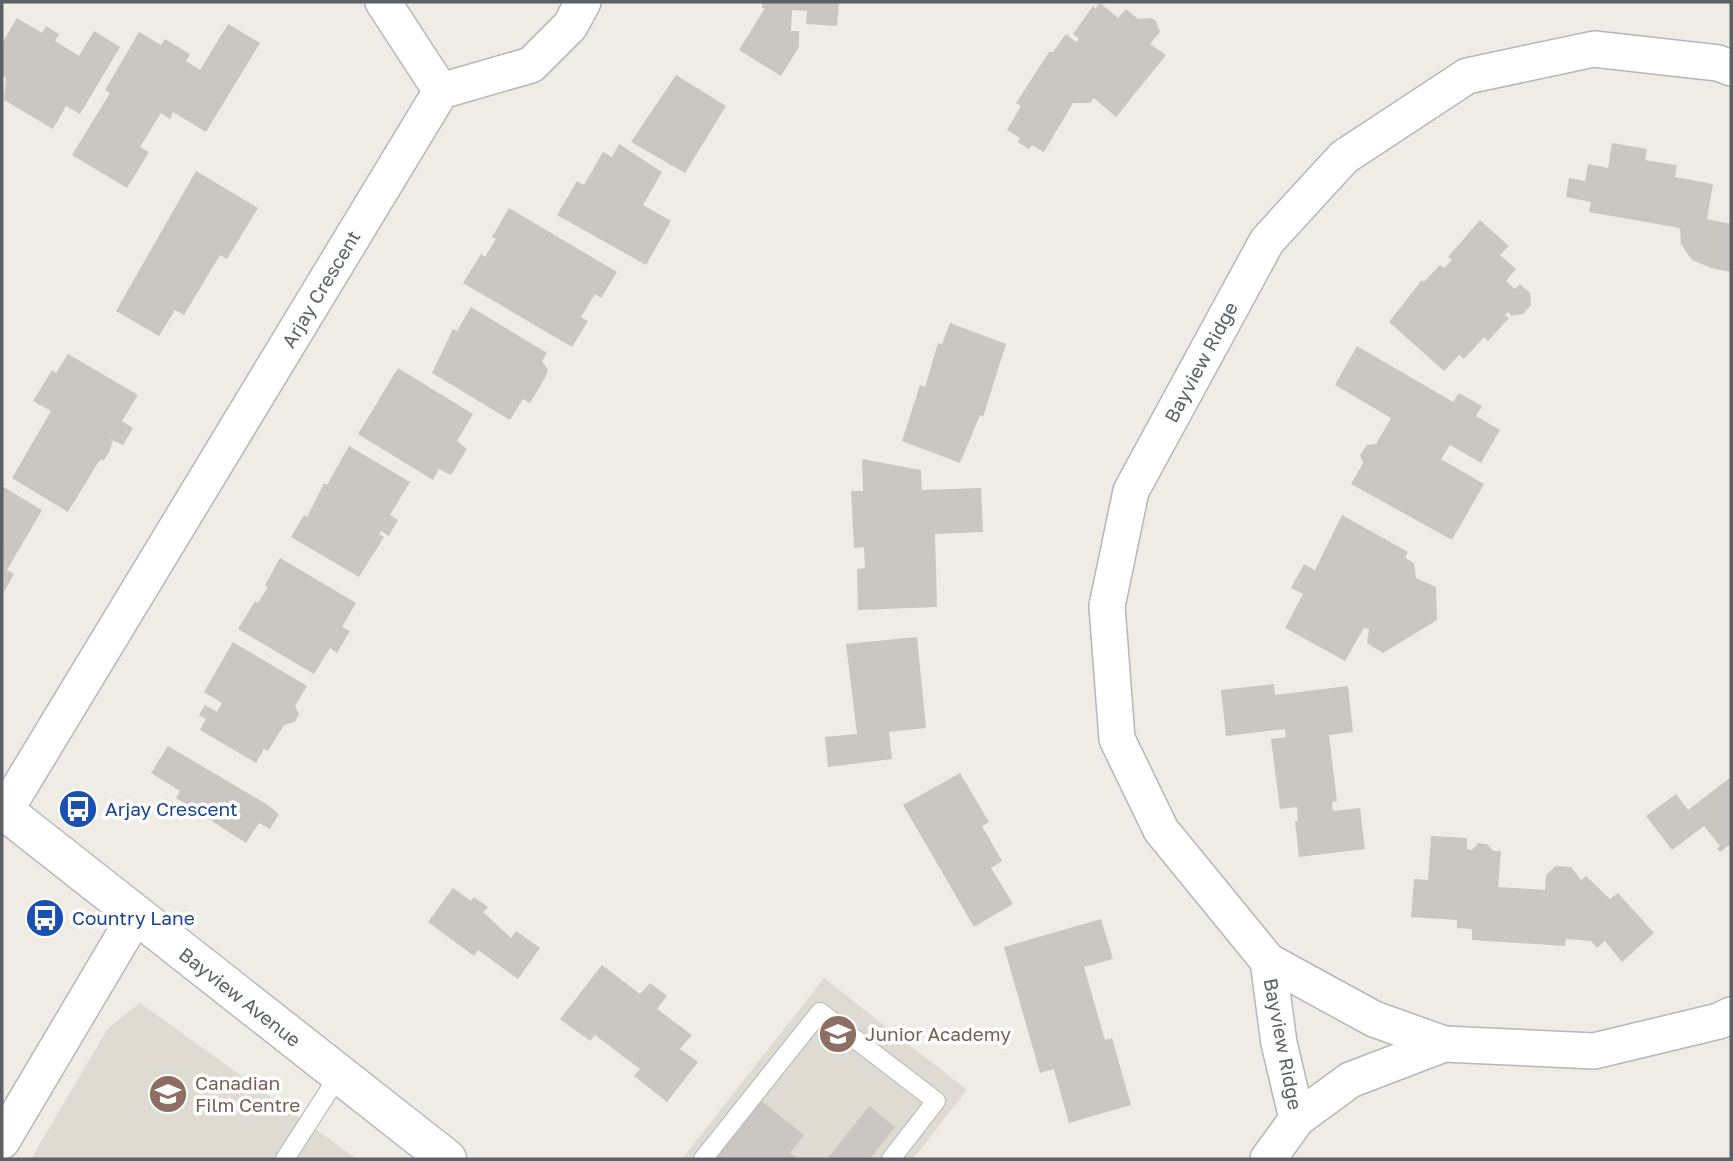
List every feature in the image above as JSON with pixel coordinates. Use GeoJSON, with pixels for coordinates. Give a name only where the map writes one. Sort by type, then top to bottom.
{"type":"FeatureCollection","features":[{"type":"Feature","properties":{"kind":"main road","name":"Bayview Avenue"},"geometry":{"type":"LineString","coordinates":[[3,810],[447,1159]]}},
{"type":"Feature","properties":{"kind":"street"},"geometry":{"type":"LineString","coordinates":[[383,2],[441,91],[531,65],[570,26],[583,2]]}},
{"type":"Feature","properties":{"kind":"street","name":"Bayview Ridge"},"geometry":{"type":"LineString","coordinates":[[1444,1044],[1374,1019],[1268,961],[1161,830],[1117,739],[1107,606],[1131,491],[1267,241],[1344,157],[1467,76],[1594,49],[1718,63],[1731,68]]}},
{"type":"Feature","properties":{"kind":"street","name":"Arjay Crescent"},"geometry":{"type":"LineString","coordinates":[[3,810],[441,91]]}},
{"type":"Feature","properties":{"kind":"street"},"geometry":{"type":"LineString","coordinates":[[2,1141],[136,915]]}},
{"type":"Feature","properties":{"kind":"street","name":"Bayview Ridge"},"geometry":{"type":"LineString","coordinates":[[1268,961],[1279,1043],[1297,1119],[1268,1159]]}},
{"type":"Feature","properties":{"kind":"street"},"geometry":{"type":"LineString","coordinates":[[1297,1119],[1350,1080],[1444,1044],[1594,1051],[1727,1026]]}},
{"type":"Feature","properties":{"kind":"lane"},"geometry":{"type":"LineString","coordinates":[[703,1159],[820,1012],[936,1101],[891,1159]]}},
{"type":"Feature","properties":{"kind":"lane"},"geometry":{"type":"LineString","coordinates":[[285,1159],[338,1075]]}},
{"type":"Feature","properties":{"kind":"shaded area","name":"Junior Academy"},"geometry":{"type":"Polygon","coordinates":[[[824,978],[967,1090],[913,1159],[682,1159],[824,978]]]}},
{"type":"Feature","properties":{"kind":"shaded area","name":"Canadian Film Centre"},"geometry":{"type":"Polygon","coordinates":[[[140,1003],[357,1159],[31,1159],[108,1028],[140,1003]]]}},
{"type":"Feature","properties":{"kind":"building"},"geometry":{"type":"Polygon","coordinates":[[[762,2],[839,2],[837,26],[806,24],[807,11],[792,10],[791,31],[799,31],[799,47],[781,76],[739,50],[765,8],[762,8],[762,2]]]}},
{"type":"Feature","properties":{"kind":"building"},"geometry":{"type":"Polygon","coordinates":[[[1100,3],[1118,18],[1126,9],[1138,19],[1151,18],[1156,21],[1160,32],[1150,44],[1166,55],[1116,117],[1094,98],[1090,103],[1073,103],[1044,152],[1032,145],[1029,149],[1018,142],[1020,138],[1007,130],[1021,106],[1016,103],[1049,52],[1053,52],[1066,34],[1076,42],[1079,39],[1073,34],[1093,6],[1095,9],[1100,3]]]}},
{"type":"Feature","properties":{"kind":"building"},"geometry":{"type":"Polygon","coordinates":[[[17,18],[42,33],[46,26],[59,34],[55,41],[79,56],[94,31],[120,47],[80,114],[66,106],[53,129],[4,100],[6,78],[2,75],[2,43],[17,18]]]}},
{"type":"Feature","properties":{"kind":"building"},"geometry":{"type":"Polygon","coordinates":[[[228,24],[260,43],[206,132],[173,112],[170,119],[161,113],[140,147],[149,152],[127,188],[72,155],[110,93],[105,90],[139,32],[161,45],[165,39],[190,54],[186,61],[200,70],[228,24]]]}},
{"type":"Feature","properties":{"kind":"building"},"geometry":{"type":"Polygon","coordinates":[[[676,75],[726,106],[685,173],[631,142],[676,75]]]}},
{"type":"Feature","properties":{"kind":"building"},"geometry":{"type":"Polygon","coordinates":[[[1612,143],[1647,149],[1645,160],[1677,165],[1675,177],[1713,184],[1707,219],[1731,224],[1731,272],[1692,260],[1681,244],[1680,228],[1589,212],[1591,202],[1566,197],[1569,178],[1585,181],[1588,164],[1608,168],[1612,143]]]}},
{"type":"Feature","properties":{"kind":"building"},"geometry":{"type":"Polygon","coordinates":[[[619,144],[662,172],[643,205],[671,221],[646,265],[557,215],[577,181],[584,185],[603,152],[612,157],[619,144]]]}},
{"type":"Feature","properties":{"kind":"building"},"geometry":{"type":"Polygon","coordinates":[[[196,171],[258,208],[227,259],[220,255],[184,315],[175,310],[159,336],[116,311],[196,171]]]}},
{"type":"Feature","properties":{"kind":"building"},"geometry":{"type":"Polygon","coordinates":[[[509,208],[617,272],[601,298],[595,294],[581,317],[588,321],[572,347],[463,283],[481,254],[485,257],[496,239],[492,237],[509,208]]]}},
{"type":"Feature","properties":{"kind":"building"},"geometry":{"type":"Polygon","coordinates":[[[1480,220],[1509,246],[1500,255],[1516,269],[1506,281],[1515,289],[1520,284],[1530,293],[1531,305],[1523,314],[1511,316],[1508,312],[1505,315],[1509,318],[1488,341],[1484,337],[1464,359],[1459,355],[1444,371],[1389,322],[1422,280],[1424,282],[1440,265],[1444,268],[1452,260],[1448,257],[1480,220]]]}},
{"type":"Feature","properties":{"kind":"building"},"geometry":{"type":"Polygon","coordinates":[[[471,307],[547,353],[542,361],[548,370],[545,378],[530,403],[523,399],[510,420],[432,373],[453,329],[457,331],[471,307]]]}},
{"type":"Feature","properties":{"kind":"building"},"geometry":{"type":"Polygon","coordinates":[[[950,323],[1006,344],[983,417],[980,415],[960,463],[902,441],[920,385],[925,387],[938,343],[942,344],[950,323]]]}},
{"type":"Feature","properties":{"kind":"building"},"geometry":{"type":"Polygon","coordinates":[[[1357,346],[1453,402],[1459,393],[1482,406],[1476,416],[1500,430],[1481,463],[1450,445],[1441,459],[1484,484],[1452,540],[1351,484],[1363,463],[1360,455],[1367,445],[1376,444],[1391,418],[1335,385],[1357,346]]]}},
{"type":"Feature","properties":{"kind":"building"},"geometry":{"type":"Polygon","coordinates":[[[68,354],[138,395],[122,421],[133,428],[123,445],[108,438],[113,441],[109,452],[104,460],[99,461],[68,512],[12,478],[51,411],[33,401],[52,370],[56,373],[68,354]]]}},
{"type":"Feature","properties":{"kind":"building"},"geometry":{"type":"Polygon","coordinates":[[[398,368],[473,414],[457,441],[467,449],[451,475],[439,469],[433,480],[358,434],[398,368]]]}},
{"type":"Feature","properties":{"kind":"building"},"geometry":{"type":"Polygon","coordinates":[[[349,446],[410,482],[390,515],[398,520],[389,536],[381,531],[379,534],[384,537],[359,577],[291,537],[304,515],[307,517],[324,483],[327,485],[349,446]]]}},
{"type":"Feature","properties":{"kind":"building"},"geometry":{"type":"Polygon","coordinates":[[[862,459],[921,470],[922,490],[981,488],[983,532],[935,534],[937,607],[858,610],[857,569],[865,568],[864,547],[854,548],[851,491],[863,491],[862,459]]]}},
{"type":"Feature","properties":{"kind":"building"},"geometry":{"type":"Polygon","coordinates":[[[2,486],[42,510],[7,570],[14,574],[4,592],[2,486]]]}},
{"type":"Feature","properties":{"kind":"building"},"geometry":{"type":"Polygon","coordinates":[[[1342,515],[1408,552],[1405,558],[1414,563],[1416,578],[1436,587],[1437,620],[1383,653],[1367,643],[1369,629],[1364,628],[1345,661],[1285,628],[1303,594],[1291,588],[1304,564],[1315,570],[1342,515]]]}},
{"type":"Feature","properties":{"kind":"building"},"geometry":{"type":"Polygon","coordinates":[[[280,558],[356,603],[342,627],[350,631],[337,653],[330,648],[314,674],[238,629],[255,601],[258,603],[268,587],[265,585],[280,558]]]}},
{"type":"Feature","properties":{"kind":"building"},"geometry":{"type":"Polygon","coordinates":[[[917,637],[926,728],[889,732],[892,759],[828,767],[825,737],[857,734],[846,644],[917,637]]]}},
{"type":"Feature","properties":{"kind":"building"},"geometry":{"type":"Polygon","coordinates":[[[233,642],[307,686],[295,706],[299,714],[295,722],[284,725],[268,751],[264,749],[256,763],[200,730],[206,719],[199,715],[205,705],[217,712],[222,703],[204,692],[233,642]]]}},
{"type":"Feature","properties":{"kind":"building"},"geometry":{"type":"Polygon","coordinates":[[[1274,684],[1275,695],[1348,686],[1353,732],[1329,735],[1337,801],[1332,802],[1333,811],[1360,808],[1365,849],[1299,857],[1295,821],[1298,821],[1297,807],[1280,809],[1271,739],[1286,737],[1285,729],[1226,736],[1221,690],[1274,684]]]}},
{"type":"Feature","properties":{"kind":"building"},"geometry":{"type":"Polygon","coordinates":[[[168,746],[268,805],[279,814],[270,829],[259,823],[246,843],[176,798],[180,791],[151,773],[168,746]]]}},
{"type":"Feature","properties":{"kind":"building"},"geometry":{"type":"Polygon","coordinates":[[[960,773],[989,822],[982,826],[1002,861],[991,868],[1013,904],[974,927],[903,805],[960,773]]]}},
{"type":"Feature","properties":{"kind":"building"},"geometry":{"type":"Polygon","coordinates":[[[1731,777],[1731,844],[1720,852],[1717,848],[1720,846],[1704,826],[1672,850],[1646,816],[1676,794],[1688,810],[1731,777]]]}},
{"type":"Feature","properties":{"kind":"building"},"geometry":{"type":"Polygon","coordinates":[[[1431,836],[1467,838],[1467,849],[1472,850],[1478,843],[1487,844],[1493,851],[1501,851],[1498,887],[1545,890],[1546,875],[1556,866],[1571,867],[1581,880],[1586,876],[1610,899],[1618,893],[1654,933],[1622,962],[1605,941],[1597,948],[1591,941],[1566,939],[1565,946],[1472,940],[1472,929],[1457,928],[1457,920],[1411,917],[1414,879],[1428,880],[1431,836]]]}},
{"type":"Feature","properties":{"kind":"building"},"geometry":{"type":"Polygon","coordinates":[[[453,888],[471,901],[474,897],[488,907],[483,912],[511,938],[516,931],[540,948],[518,979],[478,950],[474,956],[428,922],[453,888]]]}},
{"type":"Feature","properties":{"kind":"building"},"geometry":{"type":"Polygon","coordinates":[[[1101,919],[1113,959],[1084,967],[1105,1040],[1112,1038],[1131,1105],[1069,1123],[1054,1069],[1040,1073],[1004,947],[1101,919]]]}},
{"type":"Feature","properties":{"kind":"building"},"geometry":{"type":"Polygon","coordinates":[[[602,965],[640,994],[650,983],[667,996],[657,1009],[692,1035],[680,1049],[698,1062],[667,1102],[634,1076],[640,1069],[595,1035],[590,1041],[560,1019],[602,965]]]}},
{"type":"Feature","properties":{"kind":"building"},"geometry":{"type":"Polygon","coordinates":[[[760,1100],[804,1135],[790,1153],[798,1159],[713,1159],[760,1100]]]}},
{"type":"Feature","properties":{"kind":"building"},"geometry":{"type":"Polygon","coordinates":[[[869,1106],[895,1127],[870,1159],[827,1159],[869,1106]]]}},
{"type":"Feature","properties":{"kind":"place","name":"Arjay Crescent"},"geometry":{"type":"Point","coordinates":[78,809]}},
{"type":"Feature","properties":{"kind":"place","name":"Country Lane"},"geometry":{"type":"Point","coordinates":[45,918]}},
{"type":"Feature","properties":{"kind":"place","name":"Junior Academy"},"geometry":{"type":"Point","coordinates":[838,1034]}},
{"type":"Feature","properties":{"kind":"place","name":"Canadian Film Centre"},"geometry":{"type":"Point","coordinates":[168,1094]}}]}
